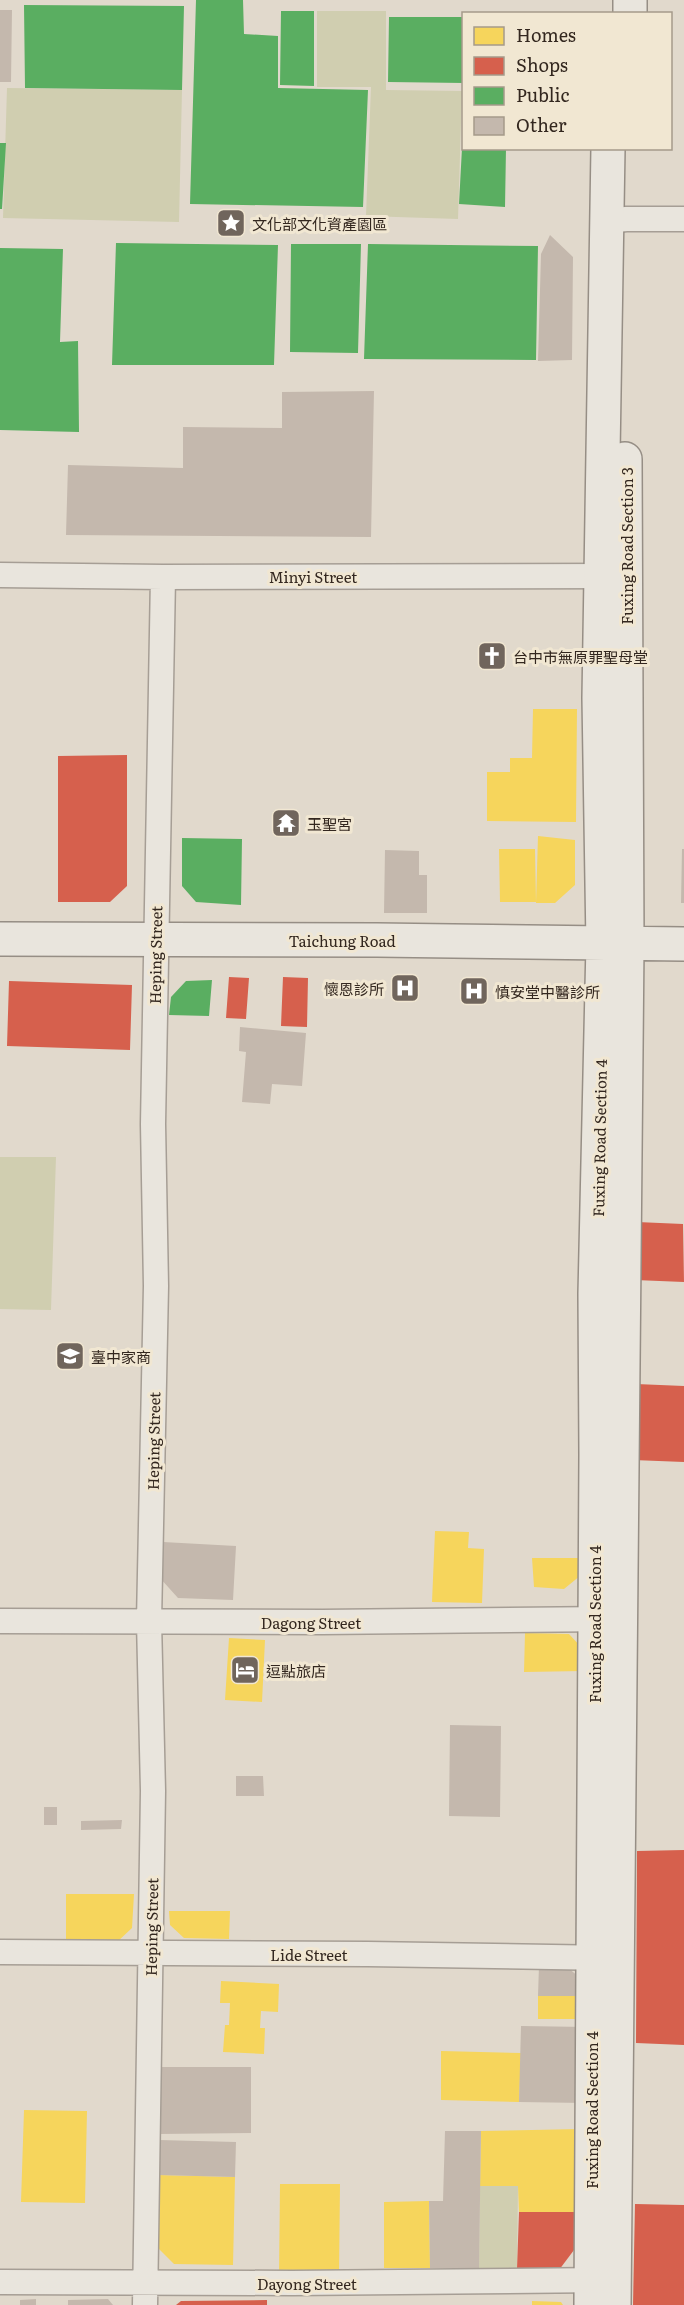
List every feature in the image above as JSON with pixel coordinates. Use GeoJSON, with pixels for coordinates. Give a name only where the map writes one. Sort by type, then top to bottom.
{"type":"FeatureCollection","features":[{"type":"Feature","properties":{"kind":"main road","name":"Fuxing Road Section 3"},"geometry":{"type":"LineString","coordinates":[[608,150],[617,220]]}},
{"type":"Feature","properties":{"kind":"main road","name":"Fuxing Road Section 3"},"geometry":{"type":"LineString","coordinates":[[615,944],[613,575],[617,220],[627,150]]}},
{"type":"Feature","properties":{"kind":"main road","name":"Taichung Road"},"geometry":{"type":"LineString","coordinates":[[0,939],[684,944]]}},
{"type":"Feature","properties":{"kind":"main road","name":"Fuxing Road Section 4"},"geometry":{"type":"LineString","coordinates":[[603,2292],[615,944]]}},
{"type":"Feature","properties":{"kind":"street"},"geometry":{"type":"LineString","coordinates":[[617,220],[684,219]]}},
{"type":"Feature","properties":{"kind":"street","name":"Minyi Street"},"geometry":{"type":"LineString","coordinates":[[0,575],[163,577],[613,575]]}},
{"type":"Feature","properties":{"kind":"street","name":"Heping Street"},"geometry":{"type":"LineString","coordinates":[[145,2293],[153,1791],[149,1621],[156,1286],[153,1124],[163,577]]}},
{"type":"Feature","properties":{"kind":"street","name":"Dagong Street"},"geometry":{"type":"LineString","coordinates":[[0,1621],[322,1622],[608,1619]]}},
{"type":"Feature","properties":{"kind":"street","name":"Lide Street"},"geometry":{"type":"LineString","coordinates":[[0,1952],[605,1958]]}},
{"type":"Feature","properties":{"kind":"street","name":"Dayong Street"},"geometry":{"type":"LineString","coordinates":[[0,2282],[145,2293],[365,2283],[603,2292]]}},
{"type":"Feature","properties":{"kind":"shaded area"},"geometry":{"type":"Polygon","coordinates":[[[317,11],[386,11],[386,90],[462,91],[458,219],[366,216],[371,87],[317,87],[317,11]]]}},
{"type":"Feature","properties":{"kind":"shaded area"},"geometry":{"type":"Polygon","coordinates":[[[7,88],[182,90],[179,222],[3,218],[7,88]]]}},
{"type":"Feature","properties":{"kind":"shaded area"},"geometry":{"type":"Polygon","coordinates":[[[0,1157],[56,1157],[51,1310],[0,1309],[0,1157]]]}},
{"type":"Feature","properties":{"kind":"shaded area"},"geometry":{"type":"Polygon","coordinates":[[[480,2186],[518,2186],[517,2269],[479,2268],[480,2186]]]}},
{"type":"Feature","properties":{"kind":"building: Homes"},"geometry":{"type":"Polygon","coordinates":[[[533,709],[577,709],[576,822],[487,821],[487,772],[510,772],[510,758],[532,758],[533,709]]]}},
{"type":"Feature","properties":{"kind":"building: Homes"},"geometry":{"type":"Polygon","coordinates":[[[538,836],[575,840],[575,885],[555,903],[536,903],[538,836]]]}},
{"type":"Feature","properties":{"kind":"building: Homes"},"geometry":{"type":"Polygon","coordinates":[[[499,849],[535,849],[536,902],[500,902],[499,849]]]}},
{"type":"Feature","properties":{"kind":"building: Homes"},"geometry":{"type":"Polygon","coordinates":[[[435,1531],[469,1532],[468,1548],[484,1549],[482,1603],[432,1602],[435,1531]]]}},
{"type":"Feature","properties":{"kind":"building: Homes"},"geometry":{"type":"Polygon","coordinates":[[[532,1558],[588,1558],[586,1571],[564,1589],[534,1587],[532,1558]]]}},
{"type":"Feature","properties":{"kind":"building: Homes"},"geometry":{"type":"Polygon","coordinates":[[[525,1633],[569,1634],[582,1648],[583,1671],[524,1672],[525,1633]]]}},
{"type":"Feature","properties":{"kind":"building: Homes","name":"逗點旅店"},"geometry":{"type":"Polygon","coordinates":[[[229,1638],[265,1640],[262,1702],[225,1700],[229,1638]]]}},
{"type":"Feature","properties":{"kind":"building: Homes"},"geometry":{"type":"Polygon","coordinates":[[[66,1894],[134,1894],[132,1928],[117,1942],[66,1942],[66,1894]]]}},
{"type":"Feature","properties":{"kind":"building: Homes"},"geometry":{"type":"Polygon","coordinates":[[[169,1911],[230,1911],[229,1939],[184,1938],[170,1925],[169,1911]]]}},
{"type":"Feature","properties":{"kind":"building: Homes"},"geometry":{"type":"Polygon","coordinates":[[[221,1981],[279,1984],[278,2012],[261,2011],[260,2028],[265,2028],[264,2054],[223,2052],[225,2025],[229,2025],[230,2003],[220,2003],[221,1981]]]}},
{"type":"Feature","properties":{"kind":"building: Homes"},"geometry":{"type":"Polygon","coordinates":[[[538,1996],[587,1996],[587,2019],[538,2019],[538,1996]]]}},
{"type":"Feature","properties":{"kind":"building: Homes"},"geometry":{"type":"Polygon","coordinates":[[[441,2051],[521,2053],[519,2102],[441,2100],[441,2051]]]}},
{"type":"Feature","properties":{"kind":"building: Homes"},"geometry":{"type":"Polygon","coordinates":[[[24,2110],[87,2111],[85,2203],[21,2202],[24,2110]]]}},
{"type":"Feature","properties":{"kind":"building: Homes"},"geometry":{"type":"Polygon","coordinates":[[[580,2129],[581,2212],[519,2212],[518,2186],[480,2186],[481,2131],[580,2129]]]}},
{"type":"Feature","properties":{"kind":"building: Homes"},"geometry":{"type":"Polygon","coordinates":[[[158,2175],[235,2177],[233,2265],[174,2264],[156,2246],[158,2175]]]}},
{"type":"Feature","properties":{"kind":"building: Homes"},"geometry":{"type":"Polygon","coordinates":[[[280,2184],[340,2184],[339,2277],[279,2277],[280,2184]]]}},
{"type":"Feature","properties":{"kind":"building: Homes"},"geometry":{"type":"Polygon","coordinates":[[[429,2201],[430,2268],[384,2268],[384,2202],[429,2201]]]}},
{"type":"Feature","properties":{"kind":"building: Homes"},"geometry":{"type":"Polygon","coordinates":[[[532,2301],[561,2302],[563,2305],[532,2305],[532,2301]]]}},
{"type":"Feature","properties":{"kind":"building: Shops"},"geometry":{"type":"Polygon","coordinates":[[[127,755],[127,886],[110,902],[58,902],[58,756],[127,755]]]}},
{"type":"Feature","properties":{"kind":"building: Shops"},"geometry":{"type":"Polygon","coordinates":[[[229,977],[249,978],[246,1019],[226,1018],[229,977]]]}},
{"type":"Feature","properties":{"kind":"building: Shops"},"geometry":{"type":"Polygon","coordinates":[[[283,977],[308,978],[307,1027],[281,1026],[283,977]]]}},
{"type":"Feature","properties":{"kind":"building: Shops"},"geometry":{"type":"Polygon","coordinates":[[[9,981],[132,985],[130,1050],[7,1046],[9,981]]]}},
{"type":"Feature","properties":{"kind":"building: Shops"},"geometry":{"type":"Polygon","coordinates":[[[637,1222],[683,1224],[684,1282],[635,1280],[637,1222]]]}},
{"type":"Feature","properties":{"kind":"building: Shops"},"geometry":{"type":"Polygon","coordinates":[[[636,1384],[684,1386],[684,1462],[633,1460],[636,1384]]]}},
{"type":"Feature","properties":{"kind":"building: Shops"},"geometry":{"type":"Polygon","coordinates":[[[684,1850],[684,2045],[636,2043],[637,1851],[684,1850]]]}},
{"type":"Feature","properties":{"kind":"building: Shops"},"geometry":{"type":"Polygon","coordinates":[[[635,2204],[684,2205],[684,2305],[633,2305],[635,2204]]]}},
{"type":"Feature","properties":{"kind":"building: Shops"},"geometry":{"type":"Polygon","coordinates":[[[519,2212],[581,2212],[580,2242],[559,2270],[517,2269],[519,2212]]]}},
{"type":"Feature","properties":{"kind":"building: Shops"},"geometry":{"type":"Polygon","coordinates":[[[267,2300],[267,2305],[176,2305],[181,2301],[267,2300]]]}},
{"type":"Feature","properties":{"kind":"building: Public"},"geometry":{"type":"Polygon","coordinates":[[[196,0],[243,0],[244,34],[278,36],[278,88],[368,90],[363,207],[190,204],[196,0]]]}},
{"type":"Feature","properties":{"kind":"building: Public"},"geometry":{"type":"Polygon","coordinates":[[[24,5],[184,6],[182,90],[25,88],[24,5]]]}},
{"type":"Feature","properties":{"kind":"building: Public"},"geometry":{"type":"Polygon","coordinates":[[[281,11],[314,11],[314,86],[280,85],[281,11]]]}},
{"type":"Feature","properties":{"kind":"building: Public"},"geometry":{"type":"Polygon","coordinates":[[[389,17],[462,17],[462,83],[388,82],[389,17]]]}},
{"type":"Feature","properties":{"kind":"building: Public"},"geometry":{"type":"Polygon","coordinates":[[[0,143],[6,143],[2,209],[0,209],[0,143]]]}},
{"type":"Feature","properties":{"kind":"building: Public"},"geometry":{"type":"Polygon","coordinates":[[[462,148],[462,150],[506,150],[505,207],[459,204],[462,148]]]}},
{"type":"Feature","properties":{"kind":"building: Public"},"geometry":{"type":"Polygon","coordinates":[[[116,243],[278,245],[274,365],[112,365],[116,243]]]}},
{"type":"Feature","properties":{"kind":"building: Public"},"geometry":{"type":"Polygon","coordinates":[[[291,244],[361,244],[358,353],[290,352],[291,244]]]}},
{"type":"Feature","properties":{"kind":"building: Public"},"geometry":{"type":"Polygon","coordinates":[[[368,244],[538,246],[536,360],[364,359],[368,244]]]}},
{"type":"Feature","properties":{"kind":"building: Public"},"geometry":{"type":"Polygon","coordinates":[[[0,248],[63,249],[60,342],[78,341],[79,432],[0,430],[0,248]]]}},
{"type":"Feature","properties":{"kind":"building: Public"},"geometry":{"type":"Polygon","coordinates":[[[182,838],[242,839],[241,905],[196,902],[182,886],[182,838]]]}},
{"type":"Feature","properties":{"kind":"building: Public"},"geometry":{"type":"Polygon","coordinates":[[[212,980],[209,1016],[169,1015],[171,997],[186,981],[212,980]]]}},
{"type":"Feature","properties":{"kind":"building: Other"},"geometry":{"type":"Polygon","coordinates":[[[0,10],[12,10],[11,82],[0,82],[0,10]]]}},
{"type":"Feature","properties":{"kind":"building: Other"},"geometry":{"type":"Polygon","coordinates":[[[550,235],[573,257],[572,360],[538,361],[541,254],[550,235]]]}},
{"type":"Feature","properties":{"kind":"building: Other"},"geometry":{"type":"Polygon","coordinates":[[[374,391],[371,537],[66,535],[68,465],[183,468],[183,427],[282,428],[282,392],[374,391]]]}},
{"type":"Feature","properties":{"kind":"building: Other"},"geometry":{"type":"Polygon","coordinates":[[[682,849],[684,849],[684,903],[681,903],[682,849]]]}},
{"type":"Feature","properties":{"kind":"building: Other"},"geometry":{"type":"Polygon","coordinates":[[[385,850],[419,851],[419,875],[427,875],[427,913],[384,913],[385,850]]]}},
{"type":"Feature","properties":{"kind":"building: Other"},"geometry":{"type":"Polygon","coordinates":[[[240,1027],[306,1033],[302,1086],[272,1084],[270,1104],[242,1102],[246,1052],[239,1051],[240,1027]]]}},
{"type":"Feature","properties":{"kind":"building: Other"},"geometry":{"type":"Polygon","coordinates":[[[163,1542],[236,1546],[233,1600],[178,1598],[160,1578],[163,1542]]]}},
{"type":"Feature","properties":{"kind":"building: Other"},"geometry":{"type":"Polygon","coordinates":[[[450,1725],[501,1726],[500,1817],[449,1816],[450,1725]]]}},
{"type":"Feature","properties":{"kind":"building: Other"},"geometry":{"type":"Polygon","coordinates":[[[236,1776],[263,1776],[264,1796],[236,1796],[236,1776]]]}},
{"type":"Feature","properties":{"kind":"building: Other"},"geometry":{"type":"Polygon","coordinates":[[[44,1807],[57,1807],[57,1825],[44,1825],[44,1807]]]}},
{"type":"Feature","properties":{"kind":"building: Other"},"geometry":{"type":"Polygon","coordinates":[[[122,1820],[121,1829],[81,1830],[81,1821],[122,1820]]]}},
{"type":"Feature","properties":{"kind":"building: Other"},"geometry":{"type":"Polygon","coordinates":[[[539,1966],[566,1966],[587,1984],[587,1996],[538,1996],[539,1966]]]}},
{"type":"Feature","properties":{"kind":"building: Other"},"geometry":{"type":"Polygon","coordinates":[[[521,2026],[587,2027],[585,2103],[519,2102],[521,2026]]]}},
{"type":"Feature","properties":{"kind":"building: Other"},"geometry":{"type":"Polygon","coordinates":[[[159,2067],[251,2067],[251,2133],[159,2134],[159,2067]]]}},
{"type":"Feature","properties":{"kind":"building: Other"},"geometry":{"type":"Polygon","coordinates":[[[445,2131],[481,2131],[479,2268],[430,2268],[429,2201],[443,2201],[445,2131]]]}},
{"type":"Feature","properties":{"kind":"building: Other"},"geometry":{"type":"Polygon","coordinates":[[[159,2140],[236,2142],[235,2177],[158,2175],[159,2140]]]}},
{"type":"Feature","properties":{"kind":"building: Other"},"geometry":{"type":"Polygon","coordinates":[[[36,2299],[36,2305],[20,2305],[20,2300],[36,2299]]]}},
{"type":"Feature","properties":{"kind":"building: Other"},"geometry":{"type":"Polygon","coordinates":[[[108,2299],[113,2305],[68,2305],[68,2300],[108,2299]]]}},
{"type":"Feature","properties":{"kind":"place","name":"文化部文化資產園區"},"geometry":{"type":"Point","coordinates":[231,223]}},
{"type":"Feature","properties":{"kind":"place","name":"台中市無原罪聖母堂"},"geometry":{"type":"Point","coordinates":[492,656]}},
{"type":"Feature","properties":{"kind":"place","name":"玉聖宮"},"geometry":{"type":"Point","coordinates":[286,823]}},
{"type":"Feature","properties":{"kind":"place","name":"懷恩診所"},"geometry":{"type":"Point","coordinates":[405,988]}},
{"type":"Feature","properties":{"kind":"place","name":"慎安堂中醫診所"},"geometry":{"type":"Point","coordinates":[474,991]}},
{"type":"Feature","properties":{"kind":"place","name":"臺中家商"},"geometry":{"type":"Point","coordinates":[70,1356]}},
{"type":"Feature","properties":{"kind":"place","name":"逗點旅店"},"geometry":{"type":"Point","coordinates":[245,1670]}}]}
